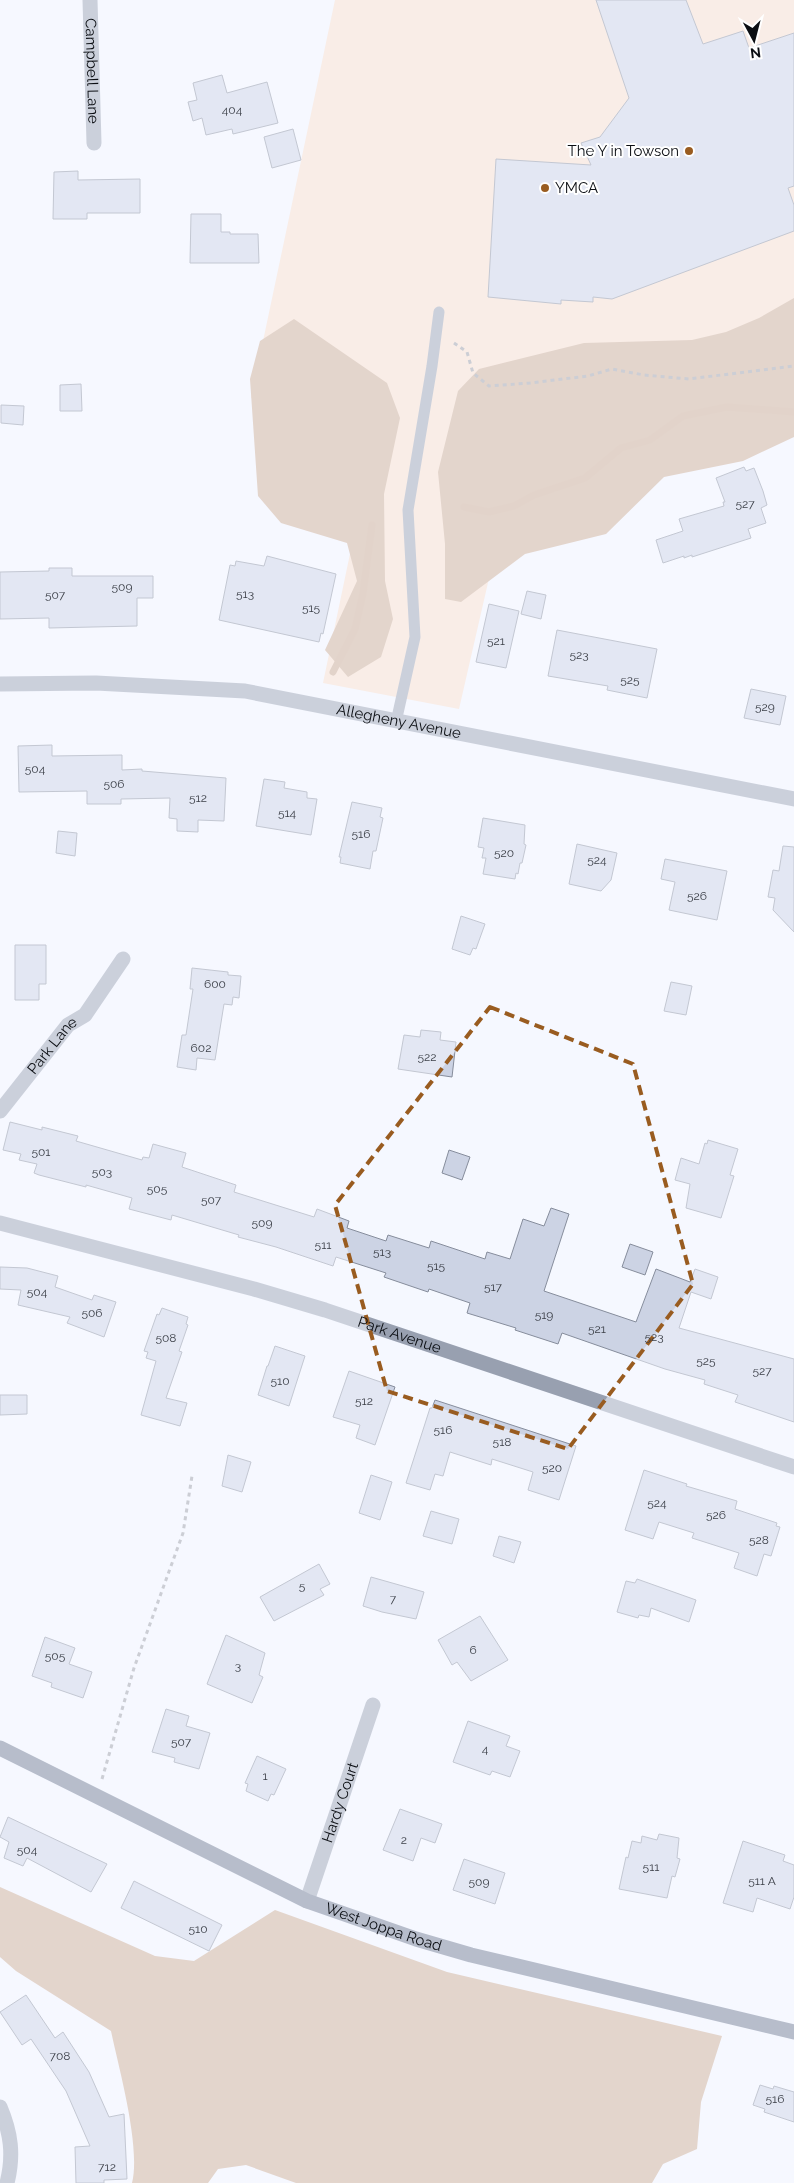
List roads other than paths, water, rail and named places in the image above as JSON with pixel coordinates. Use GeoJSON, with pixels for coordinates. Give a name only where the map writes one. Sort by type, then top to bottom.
{"type":"FeatureCollection","features":[{"type":"Feature","properties":{"kind":"street","name":"Campbell Lane"},"geometry":{"type":"LineString","coordinates":[[90,0],[94,143]]}},
{"type":"Feature","properties":{"kind":"street","name":"Allegheny Avenue"},"geometry":{"type":"LineString","coordinates":[[0,684],[105,684],[245,691],[794,800]]}},
{"type":"Feature","properties":{"kind":"street","name":"Park Lane"},"geometry":{"type":"LineString","coordinates":[[0,1111],[68,1025],[86,1015],[123,959]]}},
{"type":"Feature","properties":{"kind":"street","name":"Park Avenue"},"geometry":{"type":"LineString","coordinates":[[0,1223],[254,1289],[325,1310],[794,1467]]}},
{"type":"Feature","properties":{"kind":"street","name":"Hardy Court"},"geometry":{"type":"LineString","coordinates":[[306,1901],[373,1705]]}},
{"type":"Feature","properties":{"kind":"street","name":"West Joppa Road"},"geometry":{"type":"LineString","coordinates":[[0,1748],[306,1901],[406,1936],[471,1955],[794,2032]]}},
{"type":"Feature","properties":{"kind":"street"},"geometry":{"type":"LineString","coordinates":[[0,2107],[8,2125],[12,2148],[8,2183]]}},
{"type":"Feature","properties":{"kind":"lane"},"geometry":{"type":"LineString","coordinates":[[396,722],[415,637],[408,510],[432,366],[438,312]]}},
{"type":"Feature","properties":{"kind":"waterway"},"geometry":{"type":"LineString","coordinates":[[464,507],[489,512],[514,506],[534,495],[585,478],[621,448],[650,440],[683,416],[727,407],[794,412]]}},
{"type":"Feature","properties":{"kind":"waterway"},"geometry":{"type":"LineString","coordinates":[[333,672],[355,629],[363,593],[372,525]]}},
{"type":"Feature","properties":{"kind":"place","name":"The Y in Towson"},"geometry":{"type":"Point","coordinates":[689,151]}},
{"type":"Feature","properties":{"kind":"place","name":"YMCA"},"geometry":{"type":"Point","coordinates":[545,188]}}]}
